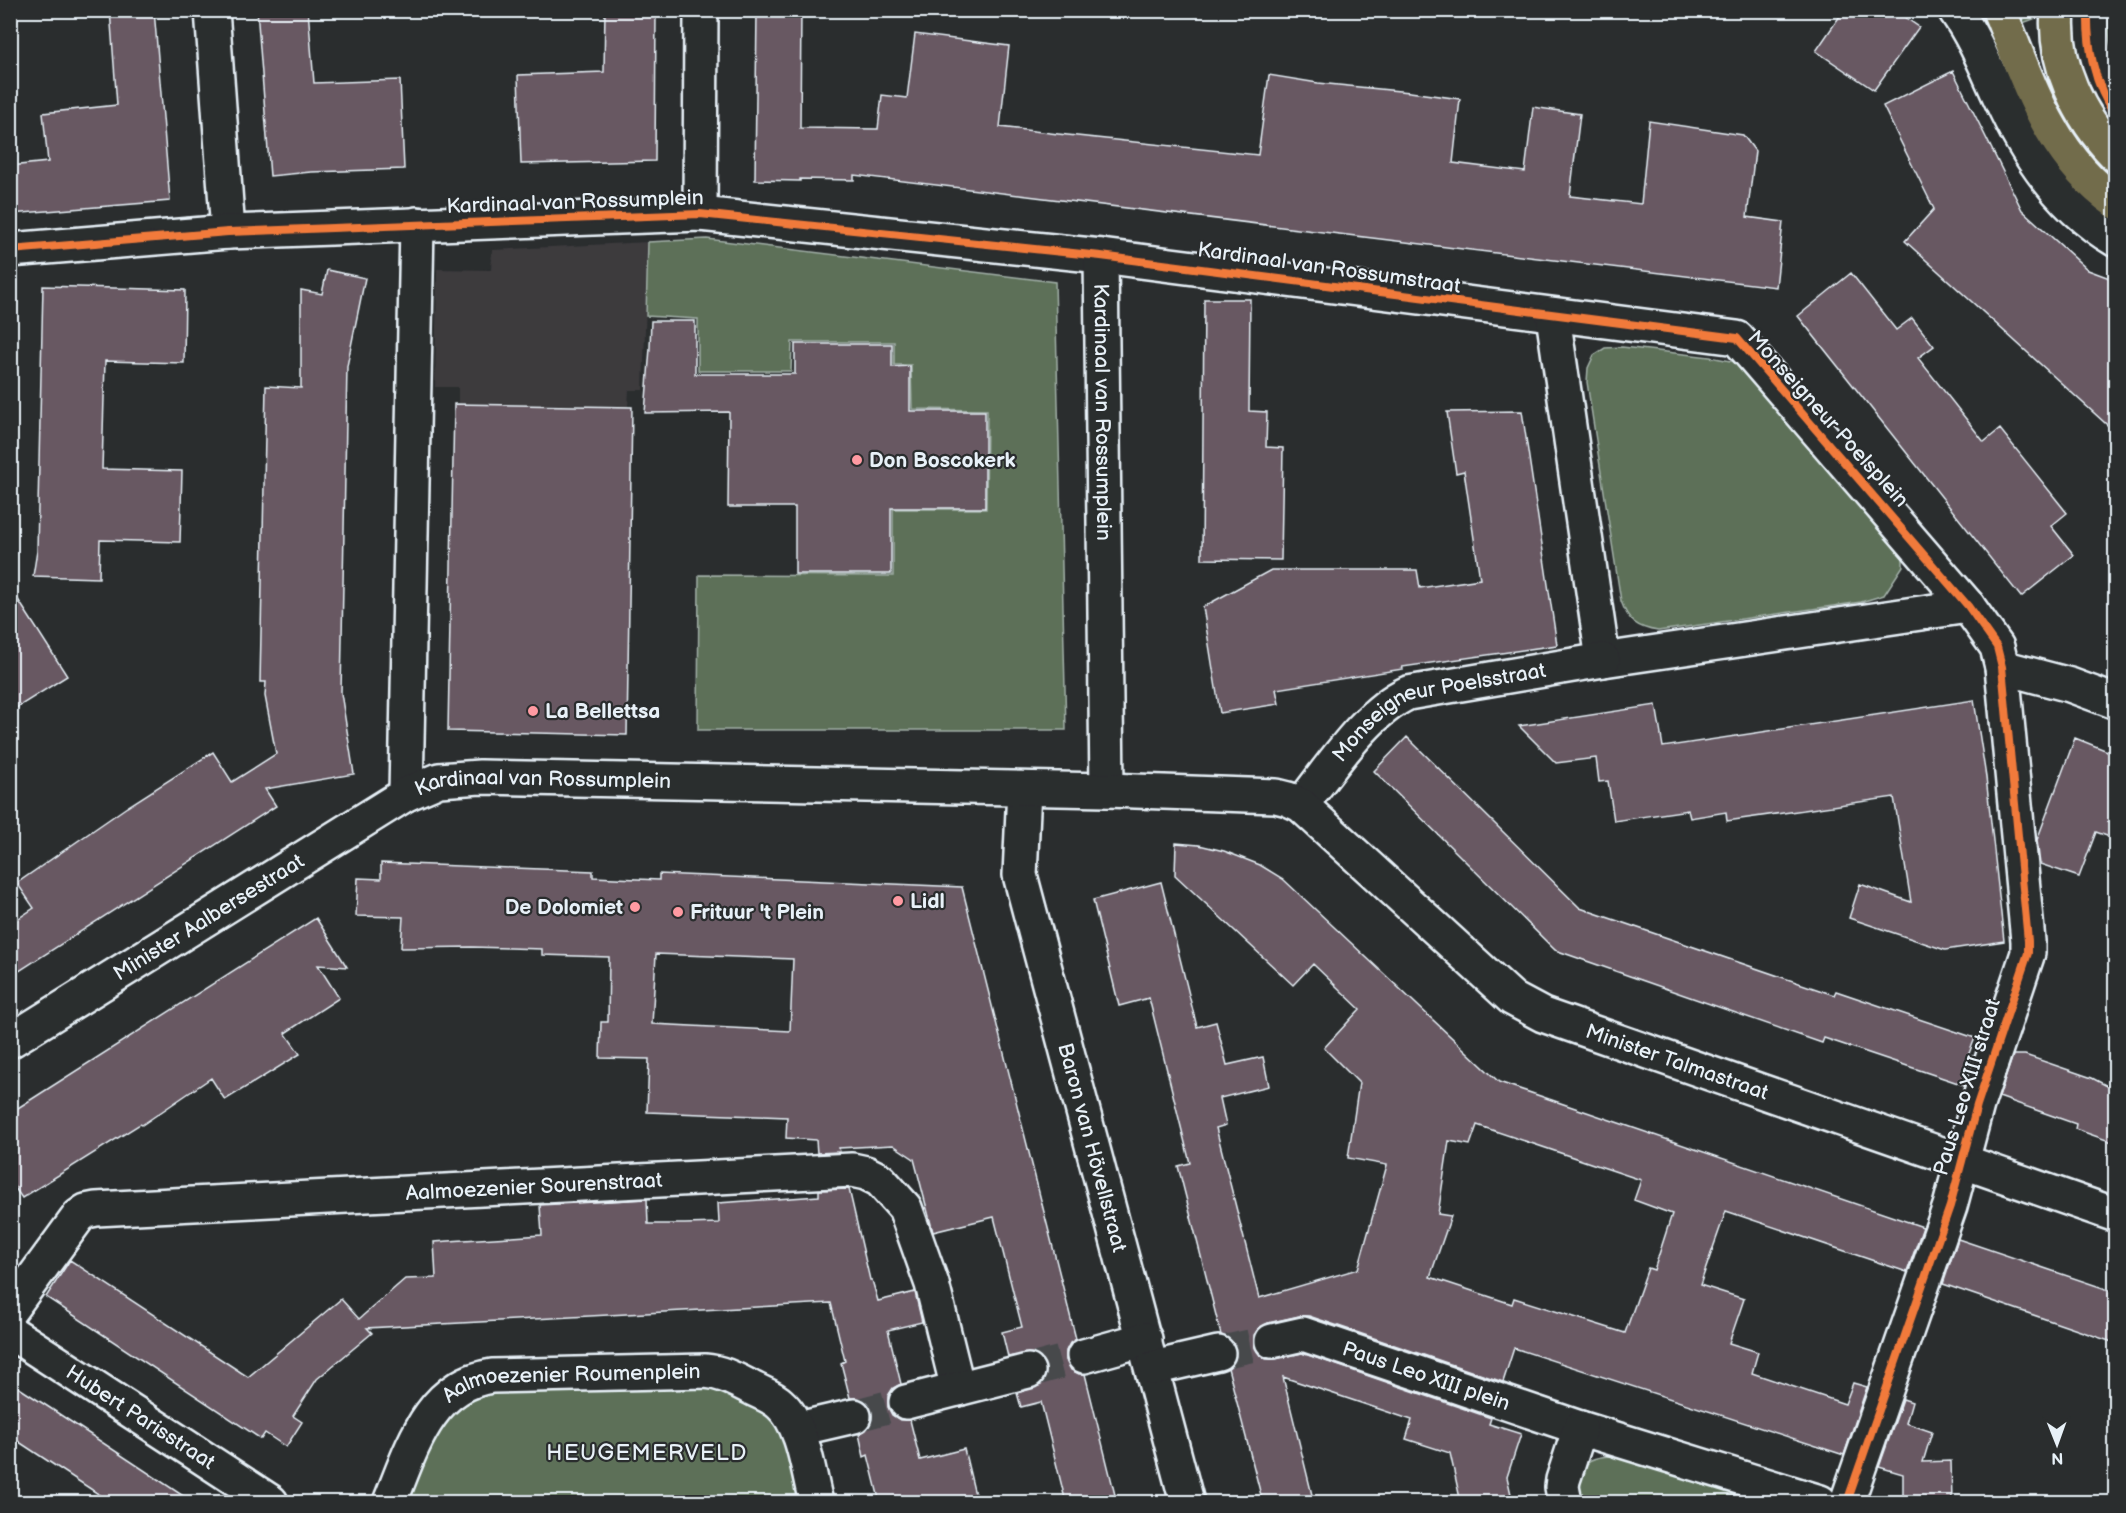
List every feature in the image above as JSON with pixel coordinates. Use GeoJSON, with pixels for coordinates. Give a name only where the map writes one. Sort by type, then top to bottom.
{"type":"FeatureCollection","features":[{"type":"Feature","properties":{"kind":"main road"},"geometry":{"type":"LineString","coordinates":[[2000,10],[2027,82],[2051,131],[2080,169],[2115,202]]}},
{"type":"Feature","properties":{"kind":"main road"},"geometry":{"type":"LineString","coordinates":[[2058,10],[2058,44],[2074,94],[2095,130],[2115,155]]}},
{"type":"Feature","properties":{"kind":"street"},"geometry":{"type":"LineString","coordinates":[[212,10],[228,232]]}},
{"type":"Feature","properties":{"kind":"street","name":"Kardinaal van Rossumplein"},"geometry":{"type":"LineString","coordinates":[[700,214],[701,10]]}},
{"type":"Feature","properties":{"kind":"street"},"geometry":{"type":"LineString","coordinates":[[1955,10],[1974,39],[2004,108],[2035,164],[2065,201],[2115,240]]}},
{"type":"Feature","properties":{"kind":"street","name":"Kardinaal van Rossumplein"},"geometry":{"type":"LineString","coordinates":[[10,250],[228,232],[700,214],[1101,256],[1107,790]]}},
{"type":"Feature","properties":{"kind":"street","name":"Kardinaal van Rossumplein"},"geometry":{"type":"LineString","coordinates":[[417,224],[406,794],[439,780],[480,777],[1107,790],[1276,796],[1301,805]]}},
{"type":"Feature","properties":{"kind":"street","name":"Kardinaal van Rossumstraat"},"geometry":{"type":"LineString","coordinates":[[1101,256],[1553,316]]}},
{"type":"Feature","properties":{"kind":"street"},"geometry":{"type":"LineString","coordinates":[[1553,316],[1603,660],[1968,606]]}},
{"type":"Feature","properties":{"kind":"street","name":"Monseigneur Poelsplein"},"geometry":{"type":"LineString","coordinates":[[1553,316],[1737,338],[1968,606],[1997,647],[2002,667]]}},
{"type":"Feature","properties":{"kind":"street","name":"Monseigneur Poelsstraat"},"geometry":{"type":"LineString","coordinates":[[1301,805],[1366,724],[1394,700],[1414,692],[1603,660]]}},
{"type":"Feature","properties":{"kind":"street"},"geometry":{"type":"LineString","coordinates":[[2002,667],[2070,685],[2115,702]]}},
{"type":"Feature","properties":{"kind":"street","name":"Paus Leo XIII straat"},"geometry":{"type":"LineString","coordinates":[[1847,1503],[1950,1206],[1977,1105],[2028,953],[2002,667]]}},
{"type":"Feature","properties":{"kind":"street","name":"Baron van Hövellstraat"},"geometry":{"type":"LineString","coordinates":[[1024,789],[1020,875],[1187,1503]]}},
{"type":"Feature","properties":{"kind":"street","name":"Minister Aalbersestraat"},"geometry":{"type":"LineString","coordinates":[[10,1041],[406,794]]}},
{"type":"Feature","properties":{"kind":"street","name":"Minister Talmastraat"},"geometry":{"type":"LineString","coordinates":[[1301,805],[1513,999],[1543,1015],[2115,1215]]}},
{"type":"Feature","properties":{"kind":"street","name":"Aalmoezenier Sourenstraat"},"geometry":{"type":"LineString","coordinates":[[10,1310],[79,1216],[86,1211],[96,1209],[852,1170],[866,1173],[880,1180],[905,1208],[932,1284],[958,1389]]}},
{"type":"Feature","properties":{"kind":"street","name":"Hubert Parisstraat"},"geometry":{"type":"LineString","coordinates":[[10,1332],[271,1503]]}},
{"type":"Feature","properties":{"kind":"street","name":"Paus Leo XIII plein"},"geometry":{"type":"LineString","coordinates":[[1272,1341],[1303,1334],[1580,1428],[1820,1503]]}},
{"type":"Feature","properties":{"kind":"street"},"geometry":{"type":"LineString","coordinates":[[1084,1356],[1218,1353]]}},
{"type":"Feature","properties":{"kind":"street","name":"Aalmoezenier Roumenplein"},"geometry":{"type":"LineString","coordinates":[[390,1503],[430,1414],[444,1399],[476,1378],[715,1371],[779,1402],[792,1416],[798,1429],[816,1503]]}},
{"type":"Feature","properties":{"kind":"street"},"geometry":{"type":"LineString","coordinates":[[906,1402],[1028,1371]]}},
{"type":"Feature","properties":{"kind":"street"},"geometry":{"type":"LineString","coordinates":[[798,1429],[854,1416]]}},
{"type":"Feature","properties":{"kind":"street"},"geometry":{"type":"LineString","coordinates":[[1565,1503],[1563,1479],[1580,1428]]}},
{"type":"Feature","properties":{"kind":"shaded area"},"geometry":{"type":"Polygon","coordinates":[[[648,242],[643,390],[629,390],[628,407],[458,404],[458,387],[435,387],[437,269],[491,270],[492,250],[648,242]]]}},
{"type":"Feature","properties":{"kind":"green space"},"geometry":{"type":"Polygon","coordinates":[[[1971,11],[2039,11],[2039,17],[1985,37],[1971,11]]]}},
{"type":"Feature","properties":{"kind":"green space"},"geometry":{"type":"Polygon","coordinates":[[[2109,11],[2115,11],[2115,65],[2109,38],[2109,11]]]}},
{"type":"Feature","properties":{"kind":"green space"},"geometry":{"type":"Polygon","coordinates":[[[707,239],[1055,282],[1066,730],[698,730],[699,575],[893,576],[893,509],[986,509],[987,410],[912,409],[911,365],[894,365],[894,342],[792,342],[791,371],[698,371],[698,319],[646,316],[648,242],[707,239]]]}},
{"type":"Feature","properties":{"kind":"green space"},"geometry":{"type":"Polygon","coordinates":[[[1622,347],[1710,357],[1746,364],[1903,553],[1903,566],[1884,595],[1861,602],[1658,631],[1644,628],[1634,622],[1621,601],[1587,382],[1588,368],[1594,355],[1605,348],[1622,347]]]}},
{"type":"Feature","properties":{"kind":"green space"},"geometry":{"type":"Polygon","coordinates":[[[497,1387],[716,1387],[771,1414],[781,1428],[798,1502],[406,1502],[426,1449],[462,1401],[497,1387]]]}},
{"type":"Feature","properties":{"kind":"green space"},"geometry":{"type":"Polygon","coordinates":[[[1610,1456],[1782,1502],[1578,1502],[1577,1483],[1580,1469],[1590,1460],[1610,1456]]]}},
{"type":"Feature","properties":{"kind":"building"},"geometry":{"type":"Polygon","coordinates":[[[110,10],[154,10],[170,201],[10,214],[10,166],[48,162],[43,113],[117,105],[110,10]]]}},
{"type":"Feature","properties":{"kind":"building"},"geometry":{"type":"Polygon","coordinates":[[[257,10],[308,10],[314,83],[400,80],[404,169],[311,172],[270,176],[257,10]]]}},
{"type":"Feature","properties":{"kind":"building"},"geometry":{"type":"Polygon","coordinates":[[[605,10],[656,10],[655,161],[521,164],[518,75],[604,72],[605,10]]]}},
{"type":"Feature","properties":{"kind":"building"},"geometry":{"type":"Polygon","coordinates":[[[757,10],[801,10],[800,128],[878,129],[882,95],[907,98],[915,34],[1009,46],[1000,127],[1258,155],[1269,75],[1318,83],[1460,99],[1453,163],[1525,172],[1533,107],[1580,114],[1570,196],[1641,204],[1649,121],[1743,135],[1755,151],[1747,217],[1783,222],[1776,287],[854,175],[854,180],[755,180],[757,10]]]}},
{"type":"Feature","properties":{"kind":"building"},"geometry":{"type":"Polygon","coordinates":[[[1844,10],[1894,10],[1919,27],[1874,90],[1816,51],[1844,10]]]}},
{"type":"Feature","properties":{"kind":"building"},"geometry":{"type":"Polygon","coordinates":[[[1953,71],[2022,210],[2088,270],[2115,280],[2115,432],[1905,241],[1934,209],[1883,106],[1953,71]]]}},
{"type":"Feature","properties":{"kind":"building"},"geometry":{"type":"Polygon","coordinates":[[[327,270],[365,278],[347,366],[341,693],[354,774],[265,789],[276,806],[10,977],[10,924],[34,908],[17,883],[127,807],[213,752],[232,782],[276,754],[265,696],[266,682],[260,682],[266,386],[301,388],[301,290],[322,294],[327,270]]]}},
{"type":"Feature","properties":{"kind":"building"},"geometry":{"type":"Polygon","coordinates":[[[1851,273],[1896,330],[1912,318],[1934,346],[1918,358],[1984,442],[2000,429],[2067,513],[2051,526],[2074,555],[2021,597],[1798,316],[1851,273]]]}},
{"type":"Feature","properties":{"kind":"building"},"geometry":{"type":"Polygon","coordinates":[[[43,286],[185,290],[184,363],[105,361],[102,469],[182,471],[180,542],[100,540],[99,578],[33,576],[37,551],[43,286]]]}},
{"type":"Feature","properties":{"kind":"building"},"geometry":{"type":"Polygon","coordinates":[[[1204,299],[1250,299],[1249,411],[1267,412],[1266,447],[1283,448],[1281,560],[1202,559],[1204,299]]]}},
{"type":"Feature","properties":{"kind":"building","name":"Don Boscokerk"},"geometry":{"type":"Polygon","coordinates":[[[651,321],[695,321],[695,374],[795,374],[795,344],[892,344],[892,367],[910,366],[910,411],[985,411],[985,508],[891,508],[891,574],[795,574],[795,507],[728,507],[729,412],[645,413],[651,321]]]}},
{"type":"Feature","properties":{"kind":"building","name":"La Bellettsa"},"geometry":{"type":"Polygon","coordinates":[[[454,404],[632,407],[627,735],[448,731],[454,404]]]}},
{"type":"Feature","properties":{"kind":"building"},"geometry":{"type":"Polygon","coordinates":[[[1522,411],[1557,645],[1402,667],[1403,669],[1276,689],[1279,704],[1220,713],[1203,607],[1271,570],[1417,570],[1420,588],[1480,579],[1464,471],[1456,473],[1447,412],[1522,411]]]}},
{"type":"Feature","properties":{"kind":"building"},"geometry":{"type":"Polygon","coordinates":[[[10,587],[67,676],[10,712],[10,587]]]}},
{"type":"Feature","properties":{"kind":"building"},"geometry":{"type":"Polygon","coordinates":[[[1974,700],[1986,777],[2004,941],[1945,950],[1849,918],[1860,884],[1911,902],[1894,797],[1727,821],[1726,812],[1690,818],[1688,810],[1614,821],[1608,781],[1599,782],[1596,758],[1556,763],[1519,726],[1656,705],[1663,747],[1974,700]]]}},
{"type":"Feature","properties":{"kind":"building"},"geometry":{"type":"Polygon","coordinates":[[[1407,737],[1580,908],[1834,995],[1836,991],[1975,1038],[1968,1056],[1974,1056],[1964,1085],[1824,1038],[1822,1043],[1555,950],[1374,771],[1407,737]]]}},
{"type":"Feature","properties":{"kind":"building"},"geometry":{"type":"Polygon","coordinates":[[[2075,738],[2115,754],[2115,839],[2096,832],[2079,877],[2040,864],[2037,840],[2075,738]]]}},
{"type":"Feature","properties":{"kind":"building"},"geometry":{"type":"Polygon","coordinates":[[[1176,843],[1199,845],[1224,851],[1260,865],[1283,879],[1499,1082],[1923,1227],[1907,1272],[1726,1211],[1700,1285],[1744,1299],[1729,1343],[1758,1352],[1752,1373],[1845,1404],[1853,1383],[1867,1387],[1844,1455],[1514,1348],[1503,1382],[1309,1316],[1299,1316],[1268,1323],[1259,1328],[1254,1335],[1254,1345],[1259,1354],[1266,1359],[1276,1359],[1302,1353],[1491,1418],[1489,1424],[1521,1434],[1507,1477],[1513,1503],[1461,1503],[1450,1453],[1406,1439],[1412,1420],[1283,1377],[1314,1503],[1263,1503],[1228,1368],[1236,1359],[1236,1348],[1231,1340],[1221,1335],[1178,1166],[1190,1163],[1149,998],[1119,1006],[1093,900],[1161,882],[1197,1027],[1216,1022],[1227,1065],[1263,1057],[1269,1086],[1220,1098],[1226,1125],[1216,1128],[1259,1298],[1358,1269],[1387,1165],[1348,1158],[1359,1083],[1324,1048],[1360,1009],[1313,964],[1293,985],[1175,875],[1176,843]],[[1477,1125],[1470,1145],[1449,1141],[1438,1214],[1451,1216],[1430,1277],[1512,1304],[1514,1298],[1625,1333],[1648,1268],[1654,1270],[1672,1214],[1634,1200],[1641,1180],[1477,1125]]]}},
{"type":"Feature","properties":{"kind":"building"},"geometry":{"type":"Polygon","coordinates":[[[381,863],[593,871],[593,877],[659,880],[659,874],[962,887],[1076,1339],[1070,1343],[1066,1351],[1066,1360],[1071,1370],[1085,1374],[1117,1503],[1066,1503],[1041,1402],[1021,1407],[1017,1393],[1041,1385],[1046,1377],[1046,1367],[1041,1358],[1033,1353],[1008,1357],[1002,1332],[1022,1327],[994,1217],[933,1232],[914,1159],[893,1145],[839,1148],[840,1152],[817,1153],[816,1140],[786,1138],[787,1117],[647,1112],[649,1059],[600,1058],[601,1022],[608,1022],[609,957],[542,955],[542,949],[401,948],[403,917],[356,916],[358,878],[381,879],[381,863]],[[656,954],[652,1024],[790,1031],[793,959],[656,954]]]}},
{"type":"Feature","properties":{"kind":"building"},"geometry":{"type":"Polygon","coordinates":[[[316,918],[347,967],[318,965],[339,998],[285,1033],[300,1054],[225,1100],[211,1078],[142,1125],[140,1124],[22,1198],[10,1181],[10,1113],[316,918]]]}},
{"type":"Feature","properties":{"kind":"building"},"geometry":{"type":"Polygon","coordinates":[[[2013,1055],[2025,1055],[2092,1078],[2115,1090],[2115,1143],[2075,1129],[2076,1124],[1999,1097],[2013,1055]]]}},
{"type":"Feature","properties":{"kind":"building"},"geometry":{"type":"Polygon","coordinates":[[[849,1189],[870,1280],[872,1280],[878,1301],[915,1292],[922,1322],[888,1330],[901,1384],[893,1388],[888,1396],[888,1407],[892,1415],[900,1420],[910,1420],[920,1460],[964,1449],[977,1503],[880,1503],[868,1455],[864,1457],[859,1434],[866,1430],[872,1422],[872,1411],[868,1404],[860,1398],[850,1398],[841,1363],[845,1361],[831,1303],[367,1328],[372,1333],[317,1379],[293,1416],[302,1422],[286,1447],[265,1433],[261,1439],[46,1297],[70,1260],[248,1377],[341,1299],[359,1319],[405,1279],[436,1278],[434,1242],[542,1235],[540,1205],[647,1199],[648,1224],[719,1223],[718,1203],[819,1196],[819,1190],[849,1189]]]}},
{"type":"Feature","properties":{"kind":"building"},"geometry":{"type":"Polygon","coordinates":[[[1958,1239],[2115,1292],[2115,1343],[1943,1284],[1958,1239]]]}},
{"type":"Feature","properties":{"kind":"building"},"geometry":{"type":"Polygon","coordinates":[[[10,1382],[194,1503],[112,1503],[54,1465],[10,1436],[10,1382]]]}},
{"type":"Feature","properties":{"kind":"building"},"geometry":{"type":"Polygon","coordinates":[[[1903,1399],[1912,1402],[1906,1423],[1932,1432],[1923,1462],[1951,1461],[1952,1503],[1903,1503],[1903,1474],[1879,1467],[1903,1399]]]}},
{"type":"Feature","properties":{"kind":"tunnel"},"geometry":{"type":"LineString","coordinates":[[1218,1353],[1272,1341]]}},
{"type":"Feature","properties":{"kind":"tunnel"},"geometry":{"type":"LineString","coordinates":[[1028,1371],[1084,1356]]}},
{"type":"Feature","properties":{"kind":"tunnel"},"geometry":{"type":"LineString","coordinates":[[854,1416],[906,1402]]}},
{"type":"Feature","properties":{"kind":"cycle path"},"geometry":{"type":"LineString","coordinates":[[2088,10],[2093,65],[2102,92],[2116,116]]}},
{"type":"Feature","properties":{"kind":"cycle path"},"geometry":{"type":"LineString","coordinates":[[10,250],[228,232],[700,214],[1101,256],[1737,338],[1968,606],[1997,647],[2002,667],[2028,941],[2028,953],[1977,1105],[1950,1206],[1847,1502]]}},
{"type":"Feature","properties":{"kind":"place","name":"Don Boscokerk"},"geometry":{"type":"Point","coordinates":[857,460]}},
{"type":"Feature","properties":{"kind":"place","name":"La Bellettsa"},"geometry":{"type":"Point","coordinates":[533,711]}},
{"type":"Feature","properties":{"kind":"place","name":"Lidl"},"geometry":{"type":"Point","coordinates":[898,901]}},
{"type":"Feature","properties":{"kind":"place","name":"De Dolomiet"},"geometry":{"type":"Point","coordinates":[635,907]}},
{"type":"Feature","properties":{"kind":"place","name":"Frituur 't Plein"},"geometry":{"type":"Point","coordinates":[678,912]}},
{"type":"Feature","properties":{"kind":"district","name":"HEUGEMERVELD"},"geometry":{"type":"Point","coordinates":[647,1453]}}]}
